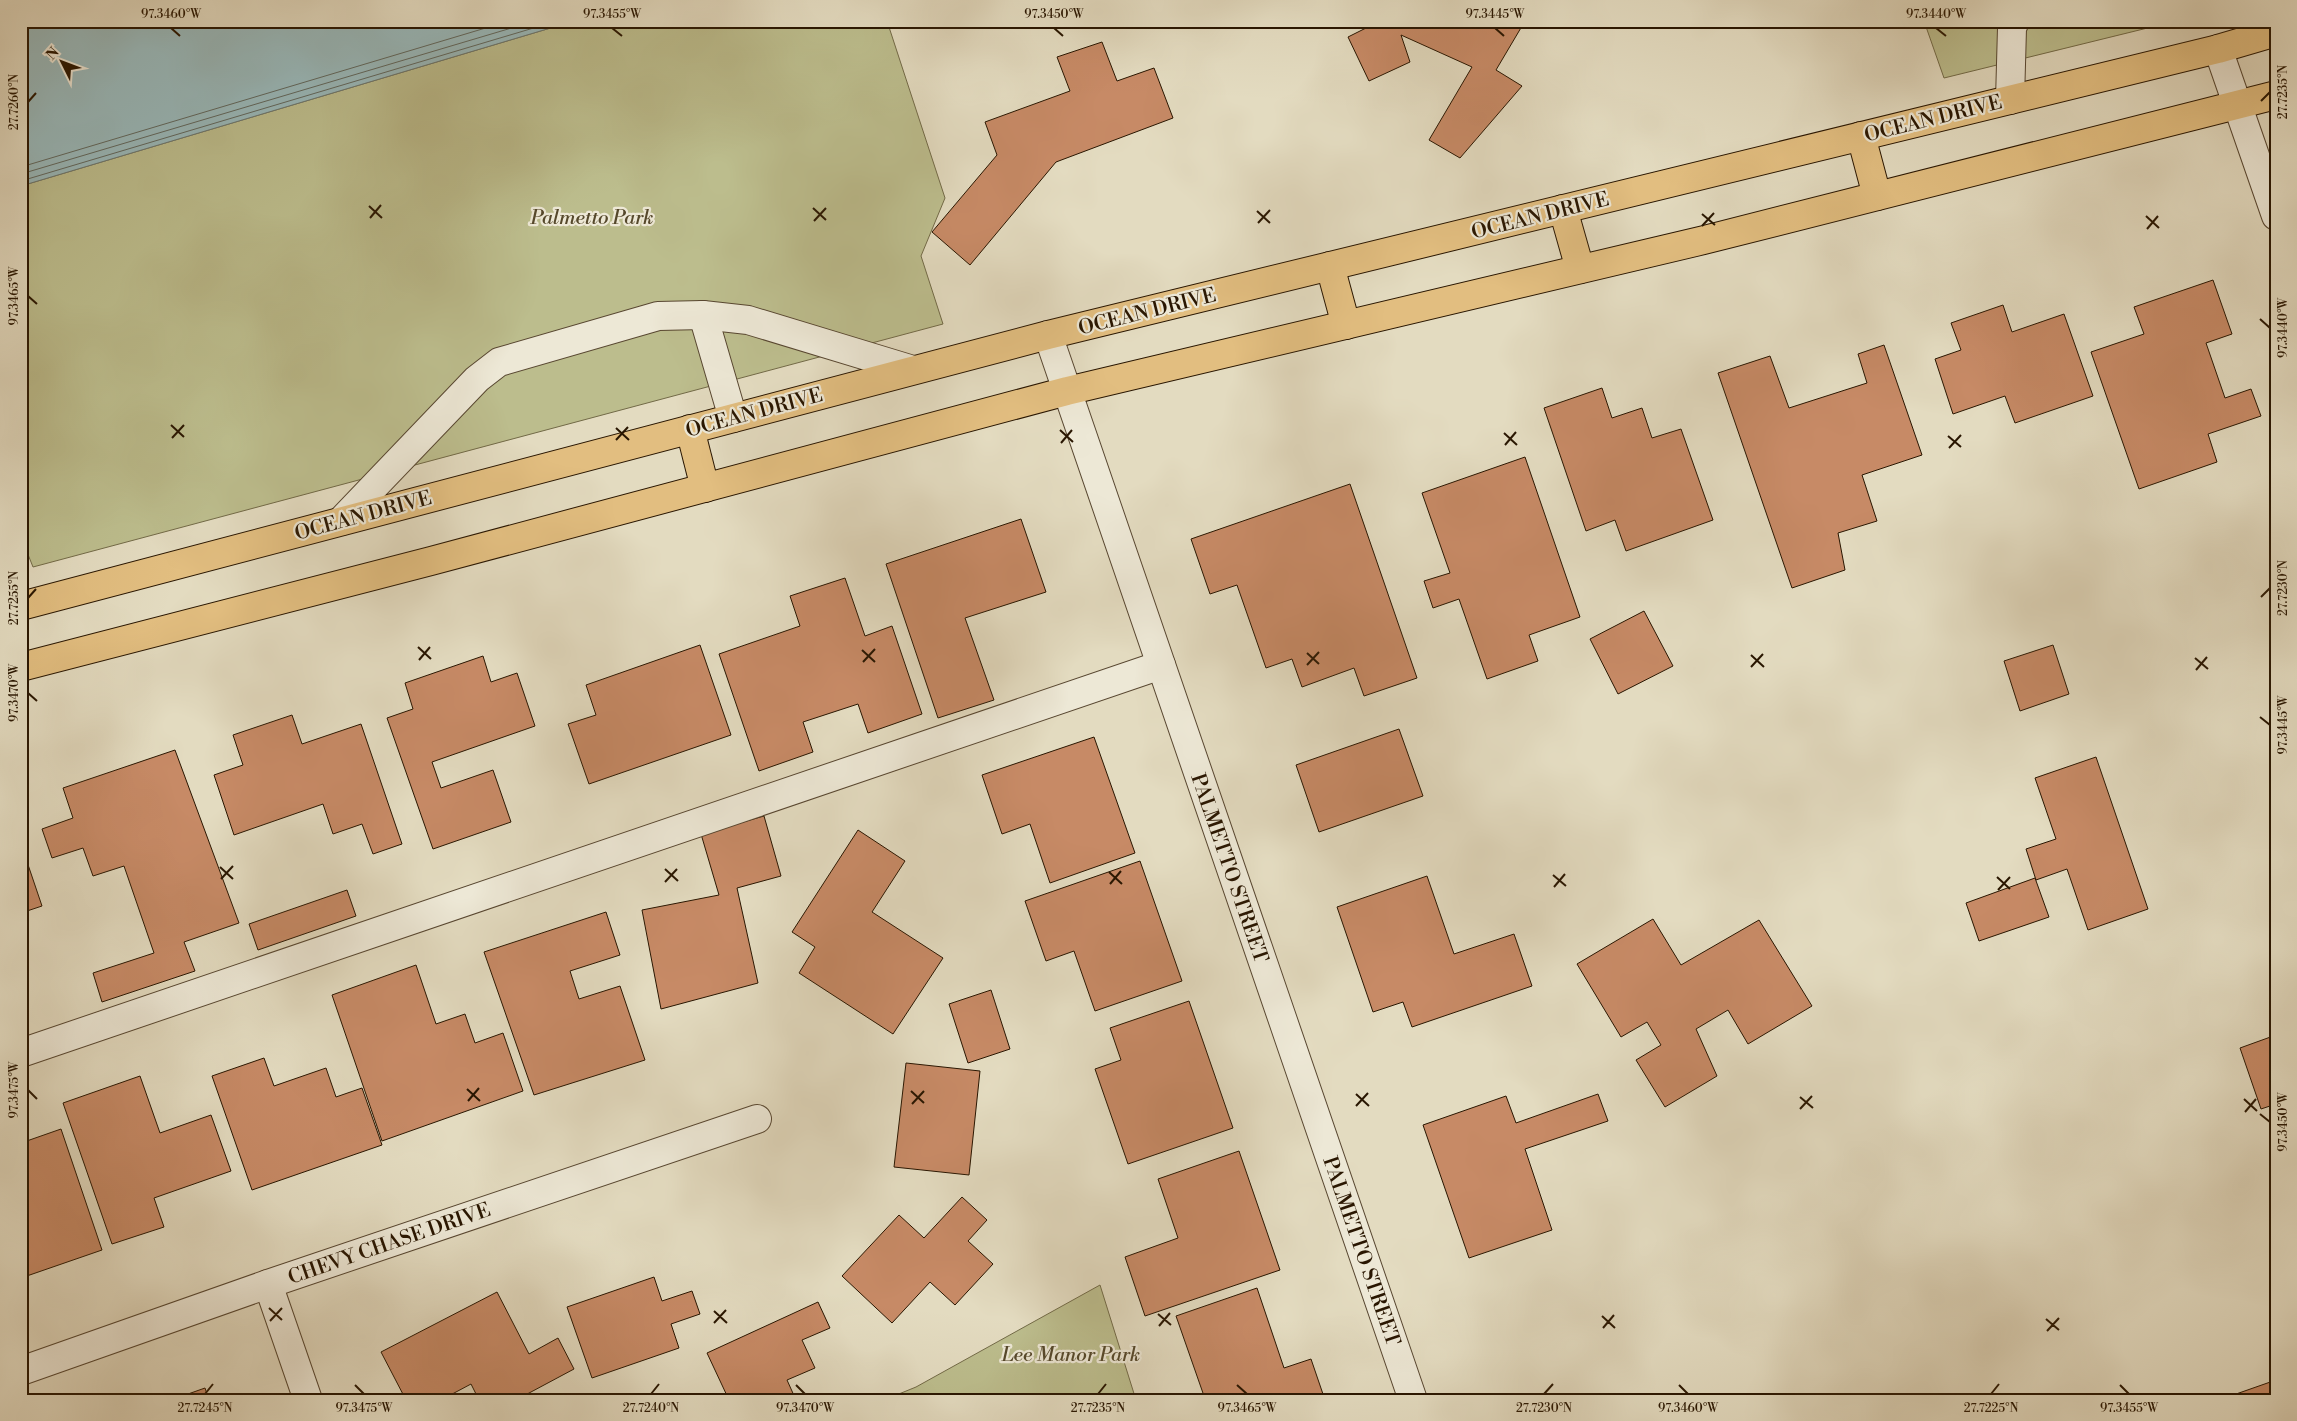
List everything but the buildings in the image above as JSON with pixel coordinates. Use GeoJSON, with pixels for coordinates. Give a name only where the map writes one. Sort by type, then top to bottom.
{"type":"FeatureCollection","features":[{"type":"Feature","properties":{"kind":"main road","name":"OCEAN DRIVE"},"geometry":{"type":"LineString","coordinates":[[21,606],[1048,335],[2218,49],[2276,32]]}},
{"type":"Feature","properties":{"kind":"main road"},"geometry":{"type":"LineString","coordinates":[[21,667],[1067,391],[1580,269],[2276,95]]}},
{"type":"Feature","properties":{"kind":"main road"},"geometry":{"type":"LineString","coordinates":[[1861,136],[1877,196]]}},
{"type":"Feature","properties":{"kind":"main road"},"geometry":{"type":"LineString","coordinates":[[1563,209],[1580,269]]}},
{"type":"Feature","properties":{"kind":"main road"},"geometry":{"type":"LineString","coordinates":[[1330,266],[1346,325]]}},
{"type":"Feature","properties":{"kind":"main road"},"geometry":{"type":"LineString","coordinates":[[690,429],[705,488]]}},
{"type":"Feature","properties":{"kind":"street"},"geometry":{"type":"LineString","coordinates":[[2010,100],[2012,28],[2015,21]]}},
{"type":"Feature","properties":{"kind":"street"},"geometry":{"type":"LineString","coordinates":[[2218,49],[2276,216]]}},
{"type":"Feature","properties":{"kind":"street"},"geometry":{"type":"LineString","coordinates":[[341,521],[477,379],[499,362],[658,316],[703,315],[748,320],[913,370]]}},
{"type":"Feature","properties":{"kind":"street"},"geometry":{"type":"LineString","coordinates":[[703,315],[733,418]]}},
{"type":"Feature","properties":{"kind":"street","name":"PALMETTO STREET"},"geometry":{"type":"LineString","coordinates":[[1048,335],[1413,1400]]}},
{"type":"Feature","properties":{"kind":"street"},"geometry":{"type":"LineString","coordinates":[[21,1053],[1161,665]]}},
{"type":"Feature","properties":{"kind":"street","name":"CHEVY CHASE DRIVE"},"geometry":{"type":"LineString","coordinates":[[21,1371],[268,1284],[757,1119]]}},
{"type":"Feature","properties":{"kind":"street"},"geometry":{"type":"LineString","coordinates":[[268,1284],[308,1400]]}},
{"type":"Feature","properties":{"kind":"green space","name":"Palmetto Park"},"geometry":{"type":"Polygon","coordinates":[[[574,21],[887,21],[945,198],[921,256],[943,324],[33,567],[21,537],[21,186],[574,21]]]}},
{"type":"Feature","properties":{"kind":"green space"},"geometry":{"type":"Polygon","coordinates":[[[1924,21],[2176,21],[1944,78],[1924,21]]]}},
{"type":"Feature","properties":{"kind":"green space","name":"Lee Manor Park"},"geometry":{"type":"Polygon","coordinates":[[[1100,1285],[1136,1400],[884,1400],[916,1387],[1100,1285]]]}},
{"type":"Feature","properties":{"kind":"water"},"geometry":{"type":"Polygon","coordinates":[[[21,21],[574,21],[21,186],[21,21]]]}}]}
